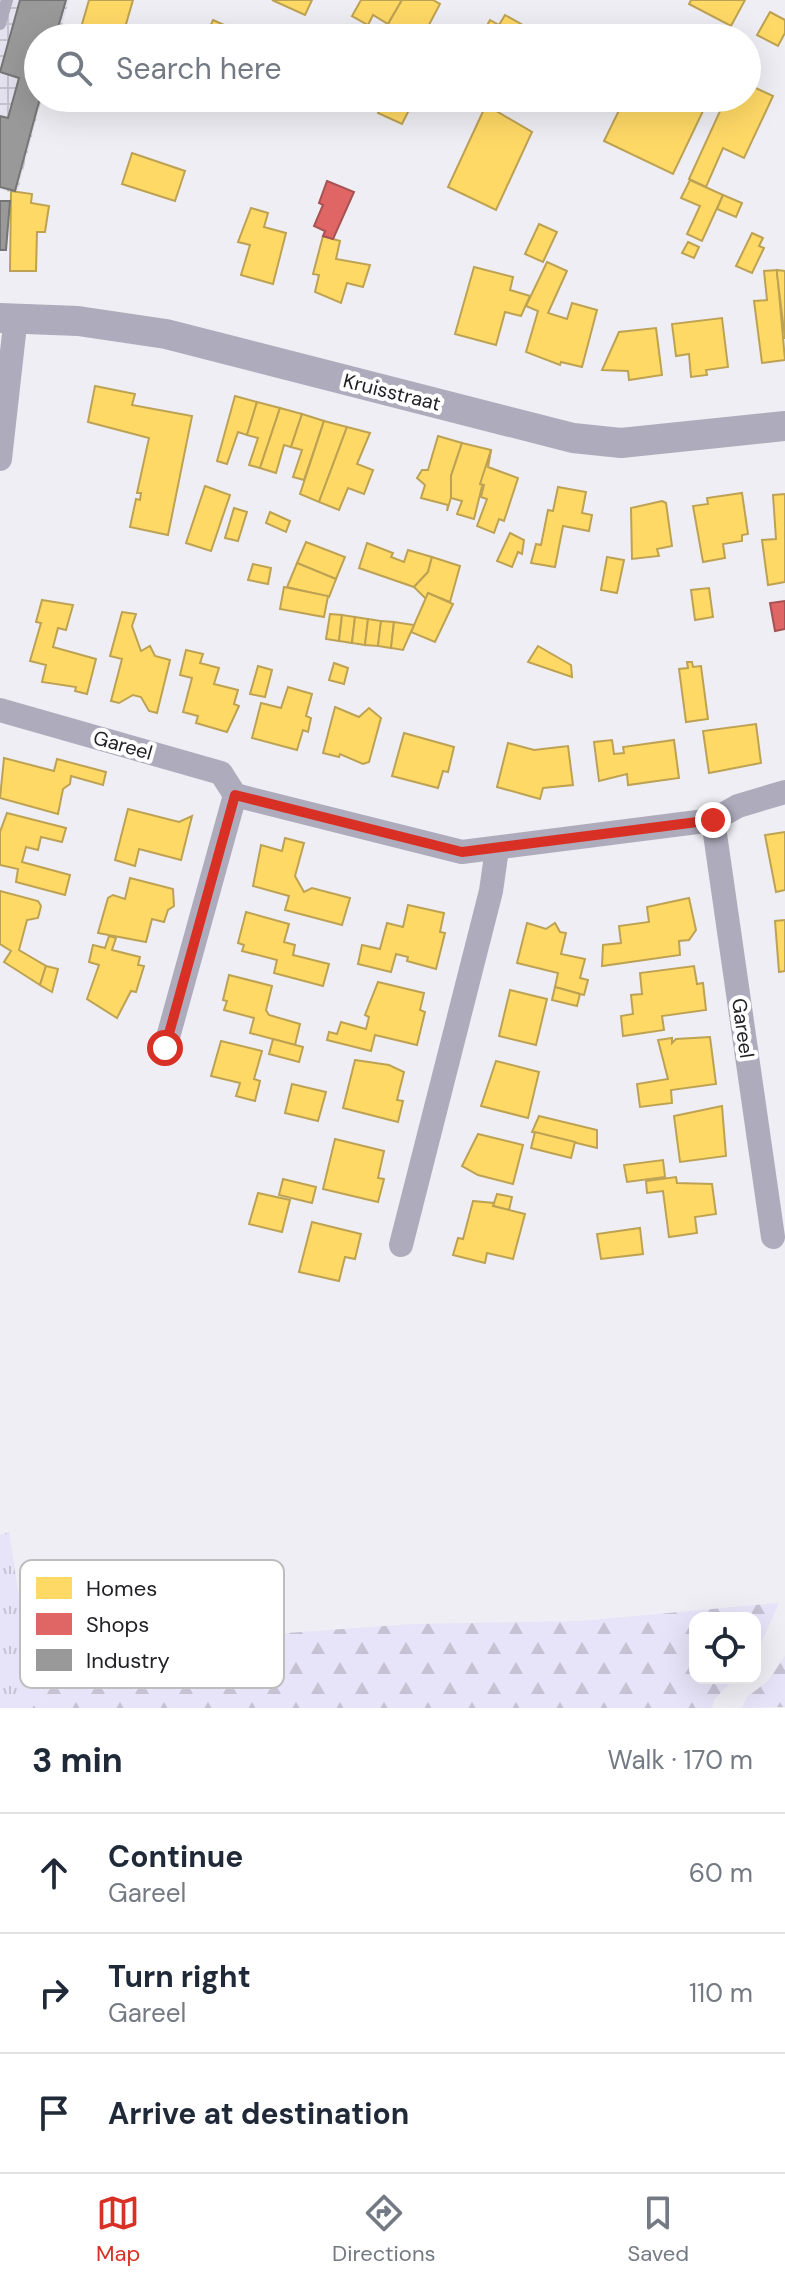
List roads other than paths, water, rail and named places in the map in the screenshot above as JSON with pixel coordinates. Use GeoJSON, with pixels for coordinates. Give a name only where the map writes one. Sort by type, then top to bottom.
{"type":"FeatureCollection","features":[{"type":"Feature","properties":{"kind":"street","name":"Kruisstraat"},"geometry":{"type":"LineString","coordinates":[[8,317],[78,321],[166,334],[573,438],[621,443],[785,426]]}},
{"type":"Feature","properties":{"kind":"street"},"geometry":{"type":"LineString","coordinates":[[0,459],[8,317]]}},
{"type":"Feature","properties":{"kind":"street","name":"Gareel"},"geometry":{"type":"LineString","coordinates":[[0,710],[221,773],[235,795],[462,852],[713,820],[738,806],[785,792]]}},
{"type":"Feature","properties":{"kind":"street"},"geometry":{"type":"LineString","coordinates":[[165,1048],[235,795]]}},
{"type":"Feature","properties":{"kind":"street","name":"Gareel"},"geometry":{"type":"LineString","coordinates":[[713,820],[773,1237]]}},
{"type":"Feature","properties":{"kind":"street"},"geometry":{"type":"LineString","coordinates":[[401,1245],[491,891],[497,849]]}},
{"type":"Feature","properties":{"kind":"lane"},"geometry":{"type":"LineString","coordinates":[[0,24],[7,0]]}}]}
